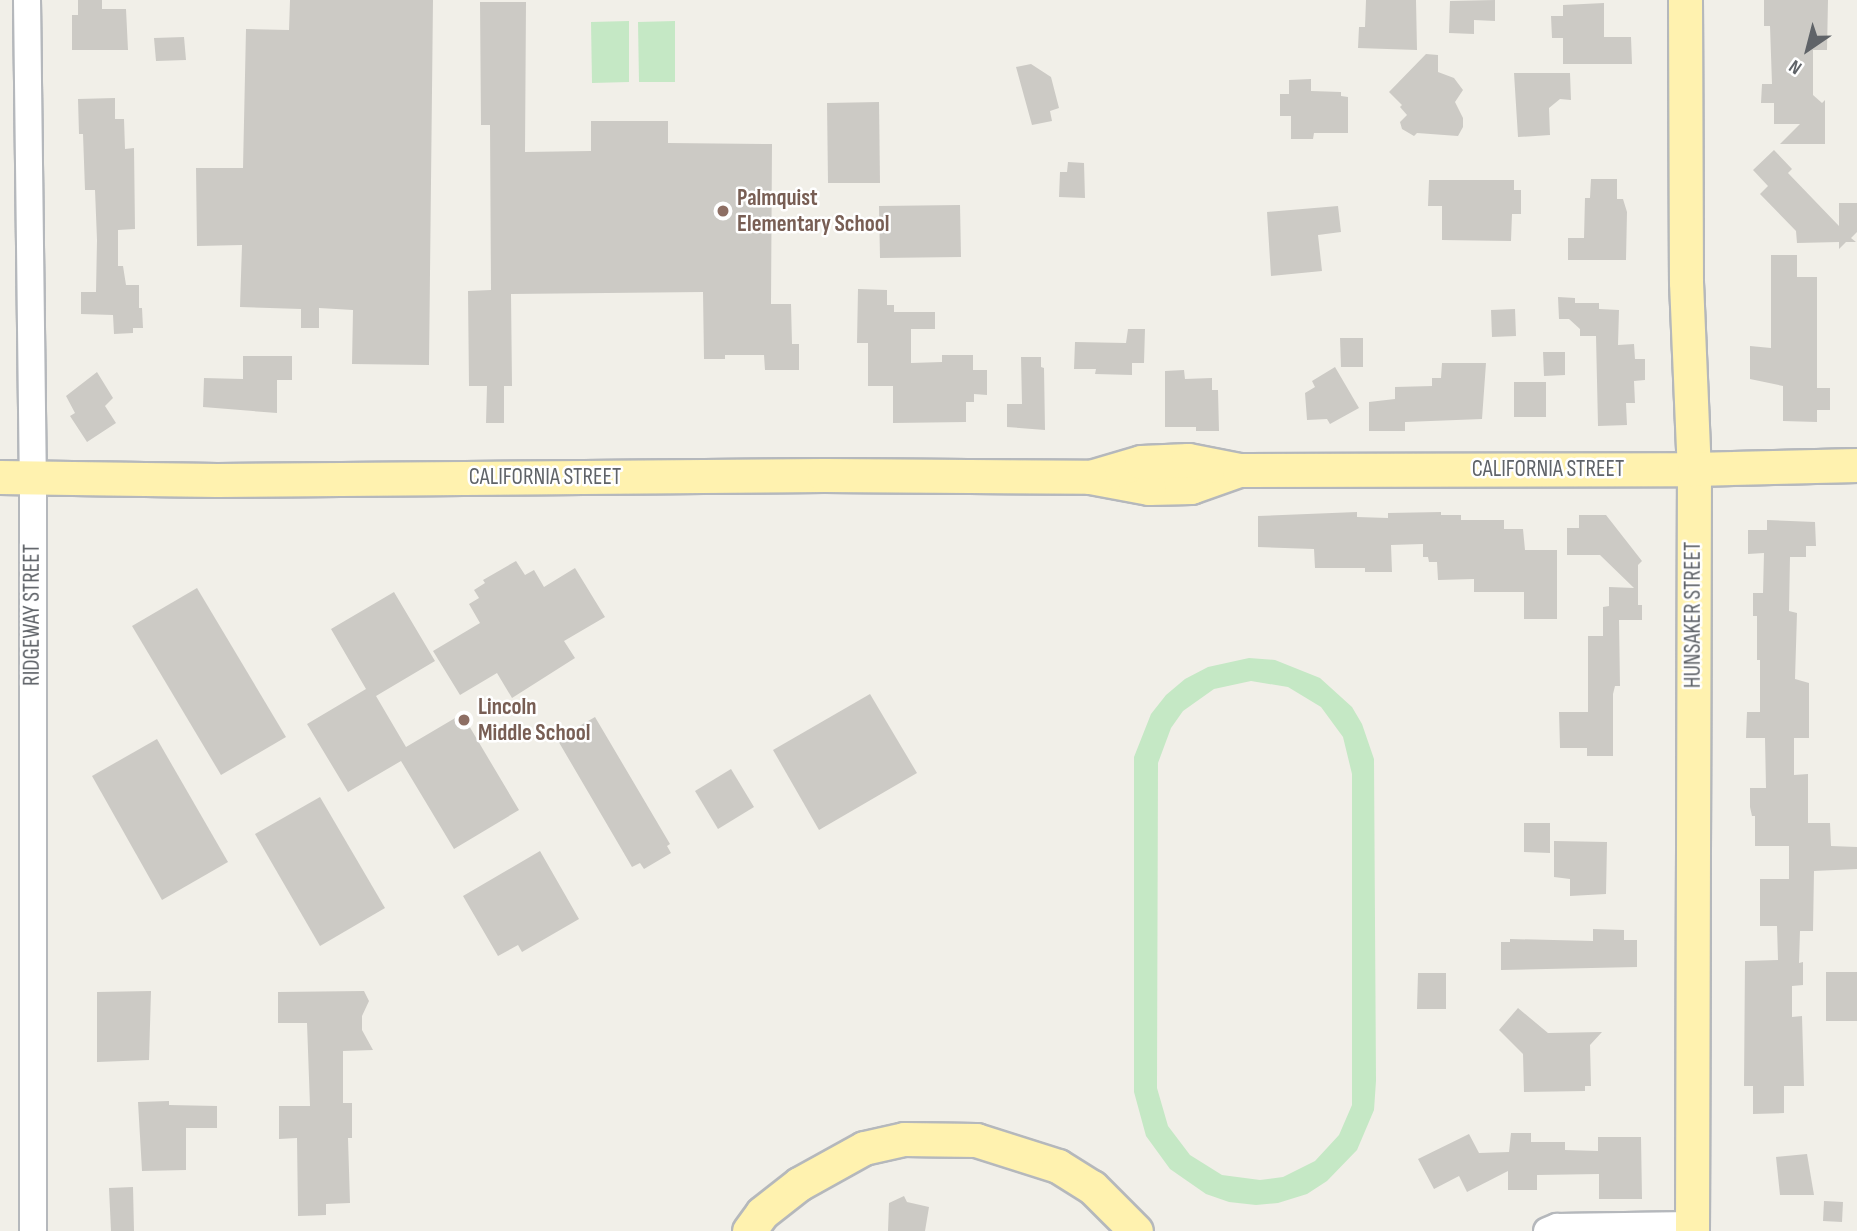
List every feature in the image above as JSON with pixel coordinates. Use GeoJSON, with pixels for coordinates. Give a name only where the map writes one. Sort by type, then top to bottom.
{"type":"FeatureCollection","features":[{"type":"Feature","properties":{"kind":"main road","name":"HUNSAKER STREET"},"geometry":{"type":"LineString","coordinates":[[1685,0],[1686,282],[1693,469],[1692,1228]]}},
{"type":"Feature","properties":{"kind":"main road","name":"CALIFORNIA STREET"},"geometry":{"type":"LineString","coordinates":[[0,477],[1090,477],[1152,461],[1188,460],[1239,470],[1693,469],[1857,465]]}},
{"type":"Feature","properties":{"kind":"main road"},"geometry":{"type":"LineString","coordinates":[[749,1231],[762,1213],[799,1184],[864,1148],[904,1139],[976,1140],[1058,1166],[1092,1186],[1136,1231]]}},
{"type":"Feature","properties":{"kind":"street","name":"RIDGEWAY STREET"},"geometry":{"type":"LineString","coordinates":[[27,0],[33,477],[33,1231]]}},
{"type":"Feature","properties":{"kind":"street"},"geometry":{"type":"LineString","coordinates":[[1547,1231],[1557,1227],[1692,1228]]}},
{"type":"Feature","properties":{"kind":"green space"},"geometry":{"type":"Polygon","coordinates":[[[629,21],[629,82],[592,83],[591,22],[629,21]]]}},
{"type":"Feature","properties":{"kind":"green space"},"geometry":{"type":"Polygon","coordinates":[[[675,21],[675,82],[639,82],[638,22],[675,21]]]}},
{"type":"Feature","properties":{"kind":"green space"},"geometry":{"type":"Polygon","coordinates":[[[1249,658],[1275,660],[1320,678],[1352,707],[1362,724],[1374,759],[1374,1110],[1357,1150],[1327,1181],[1307,1194],[1278,1203],[1256,1205],[1229,1202],[1206,1194],[1170,1169],[1146,1136],[1134,1092],[1134,757],[1151,714],[1166,695],[1185,679],[1208,667],[1249,658]],[[1251,681],[1214,689],[1183,711],[1171,728],[1158,763],[1157,1088],[1168,1126],[1190,1155],[1222,1175],[1260,1180],[1283,1177],[1315,1161],[1339,1135],[1352,1105],[1352,774],[1343,737],[1321,707],[1288,687],[1251,681]]]}},
{"type":"Feature","properties":{"kind":"building"},"geometry":{"type":"Polygon","coordinates":[[[78,0],[102,0],[102,9],[126,9],[128,50],[72,50],[72,15],[78,15],[78,0]]]}},
{"type":"Feature","properties":{"kind":"building"},"geometry":{"type":"Polygon","coordinates":[[[290,0],[433,0],[429,365],[352,364],[353,310],[319,308],[319,328],[301,328],[301,309],[240,307],[242,245],[197,246],[196,168],[243,168],[246,29],[289,30],[290,0]]]}},
{"type":"Feature","properties":{"kind":"building"},"geometry":{"type":"Polygon","coordinates":[[[1366,0],[1416,0],[1417,50],[1358,48],[1359,27],[1365,27],[1366,0]]]}},
{"type":"Feature","properties":{"kind":"building"},"geometry":{"type":"Polygon","coordinates":[[[1495,0],[1495,21],[1474,20],[1474,34],[1449,33],[1450,1],[1495,0]]]}},
{"type":"Feature","properties":{"kind":"building"},"geometry":{"type":"Polygon","coordinates":[[[1764,0],[1828,0],[1827,50],[1813,50],[1813,95],[1822,103],[1825,100],[1825,144],[1780,144],[1800,124],[1774,124],[1774,103],[1761,103],[1762,84],[1772,84],[1770,26],[1764,26],[1764,0]]]}},
{"type":"Feature","properties":{"kind":"building"},"geometry":{"type":"Polygon","coordinates":[[[480,2],[526,2],[525,152],[591,151],[591,121],[668,121],[668,143],[772,144],[771,304],[791,304],[792,344],[799,344],[799,370],[765,370],[764,355],[725,355],[725,359],[704,359],[703,292],[511,294],[512,386],[504,386],[504,423],[486,423],[487,386],[469,386],[468,291],[491,290],[490,125],[481,125],[480,2]]]}},
{"type":"Feature","properties":{"kind":"building"},"geometry":{"type":"Polygon","coordinates":[[[1604,3],[1604,37],[1631,37],[1632,64],[1563,64],[1563,38],[1552,38],[1551,16],[1563,16],[1563,5],[1604,3]]]}},
{"type":"Feature","properties":{"kind":"building"},"geometry":{"type":"Polygon","coordinates":[[[184,37],[186,60],[156,61],[154,38],[184,37]]]}},
{"type":"Feature","properties":{"kind":"building"},"geometry":{"type":"Polygon","coordinates":[[[1426,54],[1438,55],[1438,72],[1454,78],[1463,90],[1455,102],[1463,118],[1463,127],[1458,136],[1417,133],[1414,136],[1402,129],[1400,122],[1407,115],[1400,107],[1402,105],[1389,92],[1426,54]]]}},
{"type":"Feature","properties":{"kind":"building"},"geometry":{"type":"Polygon","coordinates":[[[1031,64],[1051,77],[1059,108],[1050,111],[1052,121],[1032,125],[1016,67],[1031,64]]]}},
{"type":"Feature","properties":{"kind":"building"},"geometry":{"type":"Polygon","coordinates":[[[1514,73],[1570,73],[1571,100],[1560,99],[1549,108],[1550,135],[1518,137],[1514,73]]]}},
{"type":"Feature","properties":{"kind":"building"},"geometry":{"type":"Polygon","coordinates":[[[1311,79],[1311,91],[1341,92],[1341,96],[1348,97],[1348,133],[1314,133],[1313,139],[1291,139],[1291,116],[1280,116],[1280,94],[1289,94],[1289,80],[1311,79]]]}},
{"type":"Feature","properties":{"kind":"building"},"geometry":{"type":"Polygon","coordinates":[[[115,98],[115,119],[124,119],[125,149],[134,148],[135,229],[118,230],[118,266],[123,266],[126,285],[139,285],[139,308],[142,308],[143,328],[133,328],[133,333],[114,334],[113,315],[81,314],[81,292],[96,292],[97,240],[95,190],[85,190],[83,134],[79,134],[78,99],[115,98]]]}},
{"type":"Feature","properties":{"kind":"building"},"geometry":{"type":"Polygon","coordinates":[[[879,102],[880,183],[828,183],[827,103],[879,102]]]}},
{"type":"Feature","properties":{"kind":"building"},"geometry":{"type":"Polygon","coordinates":[[[1774,150],[1792,169],[1788,173],[1839,226],[1839,203],[1857,203],[1857,232],[1851,238],[1856,242],[1846,242],[1839,249],[1839,242],[1797,243],[1796,231],[1760,194],[1768,186],[1753,170],[1774,150]]]}},
{"type":"Feature","properties":{"kind":"building"},"geometry":{"type":"Polygon","coordinates":[[[1068,162],[1084,163],[1085,198],[1059,197],[1060,172],[1067,172],[1068,162]]]}},
{"type":"Feature","properties":{"kind":"building"},"geometry":{"type":"Polygon","coordinates":[[[1591,179],[1617,179],[1617,199],[1623,199],[1627,212],[1626,260],[1568,260],[1568,238],[1584,238],[1585,198],[1590,198],[1591,179]]]}},
{"type":"Feature","properties":{"kind":"building"},"geometry":{"type":"Polygon","coordinates":[[[1429,180],[1514,180],[1514,190],[1521,190],[1521,214],[1512,214],[1511,241],[1442,240],[1442,206],[1428,206],[1429,180]]]}},
{"type":"Feature","properties":{"kind":"building"},"geometry":{"type":"Polygon","coordinates":[[[960,205],[961,257],[880,258],[879,206],[960,205]]]}},
{"type":"Feature","properties":{"kind":"building"},"geometry":{"type":"Polygon","coordinates":[[[1338,206],[1341,232],[1318,235],[1322,271],[1271,276],[1267,212],[1338,206]]]}},
{"type":"Feature","properties":{"kind":"building"},"geometry":{"type":"Polygon","coordinates":[[[1771,255],[1797,255],[1797,277],[1817,277],[1817,388],[1830,388],[1830,410],[1817,410],[1817,422],[1783,421],[1783,386],[1750,379],[1750,346],[1771,348],[1771,255]]]}},
{"type":"Feature","properties":{"kind":"building"},"geometry":{"type":"Polygon","coordinates":[[[858,289],[887,290],[887,305],[894,305],[894,312],[935,312],[935,329],[911,329],[911,363],[942,362],[942,355],[973,355],[973,370],[987,370],[987,395],[974,394],[974,402],[966,402],[966,422],[893,423],[893,386],[868,386],[868,343],[857,343],[858,289]]]}},
{"type":"Feature","properties":{"kind":"building"},"geometry":{"type":"Polygon","coordinates":[[[1558,297],[1575,298],[1575,303],[1599,303],[1599,309],[1619,310],[1618,345],[1634,344],[1635,359],[1645,359],[1645,380],[1634,381],[1635,403],[1626,403],[1627,425],[1598,426],[1596,336],[1580,336],[1580,329],[1569,319],[1559,319],[1558,297]]]}},
{"type":"Feature","properties":{"kind":"building"},"geometry":{"type":"Polygon","coordinates":[[[1515,309],[1516,336],[1492,337],[1491,310],[1515,309]]]}},
{"type":"Feature","properties":{"kind":"building"},"geometry":{"type":"Polygon","coordinates":[[[1128,329],[1145,329],[1144,363],[1132,363],[1132,375],[1095,374],[1096,369],[1074,369],[1075,342],[1126,343],[1128,329]]]}},
{"type":"Feature","properties":{"kind":"building"},"geometry":{"type":"Polygon","coordinates":[[[1340,338],[1363,338],[1363,367],[1341,367],[1340,338]]]}},
{"type":"Feature","properties":{"kind":"building"},"geometry":{"type":"Polygon","coordinates":[[[1543,352],[1565,352],[1565,375],[1544,376],[1543,352]]]}},
{"type":"Feature","properties":{"kind":"building"},"geometry":{"type":"Polygon","coordinates":[[[243,356],[292,356],[292,380],[277,380],[277,413],[203,407],[204,378],[243,379],[243,356]]]}},
{"type":"Feature","properties":{"kind":"building"},"geometry":{"type":"Polygon","coordinates":[[[1021,357],[1041,357],[1041,367],[1044,368],[1045,430],[1007,427],[1007,404],[1022,404],[1021,357]]]}},
{"type":"Feature","properties":{"kind":"building"},"geometry":{"type":"Polygon","coordinates":[[[1442,363],[1486,363],[1482,419],[1405,422],[1405,431],[1369,431],[1369,402],[1395,399],[1395,387],[1432,386],[1432,378],[1441,378],[1442,363]]]}},
{"type":"Feature","properties":{"kind":"building"},"geometry":{"type":"Polygon","coordinates":[[[1335,367],[1359,408],[1330,424],[1327,419],[1307,420],[1305,393],[1315,387],[1312,381],[1335,367]]]}},
{"type":"Feature","properties":{"kind":"building"},"geometry":{"type":"Polygon","coordinates":[[[1184,370],[1185,379],[1212,378],[1212,390],[1218,390],[1219,431],[1196,431],[1196,427],[1165,427],[1165,371],[1184,370]]]}},
{"type":"Feature","properties":{"kind":"building"},"geometry":{"type":"Polygon","coordinates":[[[97,372],[113,398],[105,406],[116,423],[87,442],[70,416],[75,413],[66,396],[97,372]]]}},
{"type":"Feature","properties":{"kind":"building"},"geometry":{"type":"Polygon","coordinates":[[[1514,382],[1546,382],[1546,417],[1514,417],[1514,382]]]}},
{"type":"Feature","properties":{"kind":"building"},"geometry":{"type":"Polygon","coordinates":[[[1357,512],[1357,517],[1388,518],[1388,513],[1441,512],[1441,515],[1461,515],[1461,520],[1504,520],[1504,529],[1523,529],[1525,550],[1557,550],[1557,619],[1524,619],[1524,592],[1474,592],[1474,579],[1438,580],[1437,562],[1429,562],[1428,557],[1423,557],[1423,544],[1391,545],[1392,572],[1365,572],[1365,568],[1315,568],[1314,549],[1258,547],[1258,516],[1357,512]]]}},
{"type":"Feature","properties":{"kind":"building"},"geometry":{"type":"Polygon","coordinates":[[[1579,515],[1606,515],[1642,561],[1638,565],[1638,605],[1642,605],[1642,620],[1619,620],[1620,686],[1615,686],[1613,694],[1613,756],[1587,756],[1587,748],[1560,748],[1559,712],[1588,712],[1588,636],[1603,636],[1603,607],[1609,606],[1609,587],[1634,588],[1600,555],[1567,555],[1567,528],[1579,528],[1579,515]]]}},
{"type":"Feature","properties":{"kind":"building"},"geometry":{"type":"Polygon","coordinates":[[[1767,520],[1815,522],[1816,546],[1806,546],[1806,557],[1790,557],[1789,611],[1797,613],[1795,679],[1809,683],[1809,738],[1794,738],[1794,775],[1808,774],[1808,823],[1830,823],[1831,846],[1857,847],[1857,869],[1814,871],[1813,931],[1800,931],[1799,963],[1803,962],[1803,985],[1792,986],[1792,1017],[1802,1016],[1804,1086],[1784,1086],[1784,1113],[1753,1114],[1753,1086],[1744,1086],[1745,961],[1778,960],[1777,926],[1760,926],[1760,879],[1789,879],[1789,846],[1755,846],[1755,816],[1752,816],[1750,807],[1750,788],[1766,788],[1765,738],[1746,738],[1747,712],[1760,712],[1760,660],[1757,660],[1757,616],[1753,616],[1753,593],[1763,593],[1764,553],[1748,554],[1748,530],[1767,530],[1767,520]]]}},
{"type":"Feature","properties":{"kind":"building"},"geometry":{"type":"Polygon","coordinates":[[[516,561],[525,575],[534,570],[544,587],[575,568],[605,617],[564,641],[575,658],[512,698],[497,673],[460,695],[433,651],[480,623],[469,604],[479,598],[474,590],[485,583],[483,580],[516,561]]]}},
{"type":"Feature","properties":{"kind":"building"},"geometry":{"type":"Polygon","coordinates":[[[197,588],[286,737],[221,775],[132,626],[197,588]]]}},
{"type":"Feature","properties":{"kind":"building"},"geometry":{"type":"Polygon","coordinates":[[[394,592],[435,661],[376,696],[406,747],[462,714],[519,810],[454,849],[401,761],[348,792],[307,724],[366,689],[331,629],[394,592]]]}},
{"type":"Feature","properties":{"kind":"building"},"geometry":{"type":"Polygon","coordinates":[[[870,694],[917,773],[819,830],[773,750],[870,694]]]}},
{"type":"Feature","properties":{"kind":"building"},"geometry":{"type":"Polygon","coordinates":[[[595,717],[670,844],[667,846],[671,853],[644,869],[640,863],[632,867],[557,739],[595,717]]]}},
{"type":"Feature","properties":{"kind":"building"},"geometry":{"type":"Polygon","coordinates":[[[157,739],[228,862],[162,900],[92,776],[157,739]]]}},
{"type":"Feature","properties":{"kind":"building"},"geometry":{"type":"Polygon","coordinates":[[[731,769],[754,807],[718,829],[695,791],[731,769]]]}},
{"type":"Feature","properties":{"kind":"building"},"geometry":{"type":"Polygon","coordinates":[[[320,797],[385,908],[320,946],[255,834],[320,797]]]}},
{"type":"Feature","properties":{"kind":"building"},"geometry":{"type":"Polygon","coordinates":[[[1524,823],[1550,823],[1550,853],[1524,852],[1524,823]]]}},
{"type":"Feature","properties":{"kind":"building"},"geometry":{"type":"Polygon","coordinates":[[[1554,841],[1607,842],[1606,894],[1570,896],[1570,879],[1554,877],[1554,841]]]}},
{"type":"Feature","properties":{"kind":"building"},"geometry":{"type":"Polygon","coordinates":[[[540,851],[579,919],[522,952],[518,945],[498,956],[463,896],[540,851]]]}},
{"type":"Feature","properties":{"kind":"building"},"geometry":{"type":"Polygon","coordinates":[[[1593,929],[1624,930],[1624,940],[1637,940],[1637,967],[1501,970],[1501,942],[1510,942],[1510,939],[1593,941],[1593,929]]]}},
{"type":"Feature","properties":{"kind":"building"},"geometry":{"type":"Polygon","coordinates":[[[1826,972],[1857,972],[1857,1021],[1826,1021],[1826,972]]]}},
{"type":"Feature","properties":{"kind":"building"},"geometry":{"type":"Polygon","coordinates":[[[1418,973],[1446,973],[1446,1009],[1417,1009],[1418,973]]]}},
{"type":"Feature","properties":{"kind":"building"},"geometry":{"type":"Polygon","coordinates":[[[151,991],[149,1060],[97,1062],[97,992],[151,991]]]}},
{"type":"Feature","properties":{"kind":"building"},"geometry":{"type":"Polygon","coordinates":[[[364,991],[369,1001],[362,1016],[362,1030],[373,1050],[343,1051],[343,1103],[352,1103],[352,1138],[348,1138],[350,1203],[326,1204],[326,1215],[298,1216],[297,1138],[279,1139],[279,1106],[310,1106],[307,1023],[278,1023],[278,992],[364,991]]]}},
{"type":"Feature","properties":{"kind":"building"},"geometry":{"type":"Polygon","coordinates":[[[1518,1008],[1548,1033],[1602,1032],[1590,1045],[1591,1086],[1585,1086],[1585,1091],[1524,1092],[1523,1054],[1499,1030],[1518,1008]]]}},
{"type":"Feature","properties":{"kind":"building"},"geometry":{"type":"Polygon","coordinates":[[[169,1101],[169,1105],[217,1106],[217,1128],[186,1128],[186,1170],[142,1171],[138,1102],[169,1101]]]}},
{"type":"Feature","properties":{"kind":"building"},"geometry":{"type":"Polygon","coordinates":[[[1511,1133],[1531,1133],[1531,1142],[1565,1142],[1565,1150],[1598,1151],[1598,1137],[1641,1137],[1642,1199],[1599,1199],[1599,1174],[1537,1175],[1537,1190],[1508,1190],[1508,1171],[1467,1192],[1459,1176],[1434,1189],[1418,1159],[1469,1134],[1479,1153],[1509,1152],[1511,1133]]]}},
{"type":"Feature","properties":{"kind":"building"},"geometry":{"type":"Polygon","coordinates":[[[1807,1154],[1814,1195],[1780,1195],[1776,1157],[1807,1154]]]}},
{"type":"Feature","properties":{"kind":"building"},"geometry":{"type":"Polygon","coordinates":[[[133,1187],[134,1231],[111,1231],[109,1188],[133,1187]]]}},
{"type":"Feature","properties":{"kind":"building"},"geometry":{"type":"Polygon","coordinates":[[[904,1196],[907,1202],[929,1207],[925,1231],[888,1231],[889,1203],[904,1196]]]}},
{"type":"Feature","properties":{"kind":"building"},"geometry":{"type":"Polygon","coordinates":[[[1824,1201],[1843,1202],[1842,1222],[1823,1221],[1824,1201]]]}},
{"type":"Feature","properties":{"kind":"place","name":"Palmquist Elementary School"},"geometry":{"type":"Point","coordinates":[723,211]}},
{"type":"Feature","properties":{"kind":"place","name":"Lincoln Middle School"},"geometry":{"type":"Point","coordinates":[464,720]}}]}
